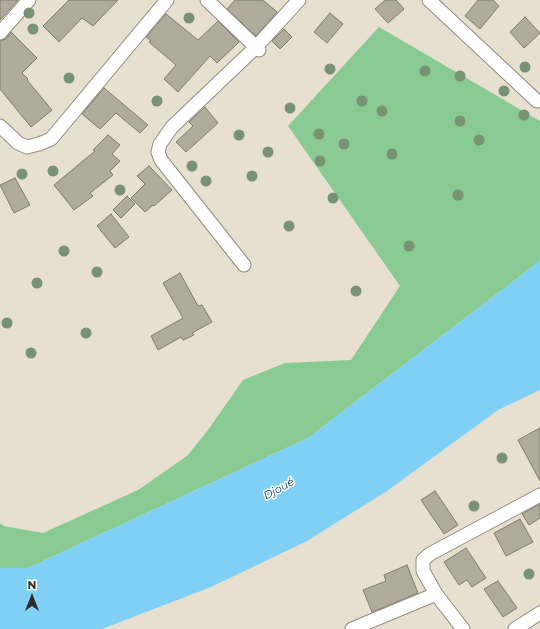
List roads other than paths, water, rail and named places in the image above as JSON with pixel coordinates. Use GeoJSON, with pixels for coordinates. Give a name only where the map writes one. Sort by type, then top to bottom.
{"type":"FeatureCollection","features":[{"type":"Feature","properties":{"kind":"street"},"geometry":{"type":"LineString","coordinates":[[0,33],[29,0]]}},
{"type":"Feature","properties":{"kind":"street"},"geometry":{"type":"LineString","coordinates":[[0,126],[18,143],[27,146],[39,144],[51,139],[167,0]]}},
{"type":"Feature","properties":{"kind":"street"},"geometry":{"type":"LineString","coordinates":[[207,0],[258,48]]}},
{"type":"Feature","properties":{"kind":"street"},"geometry":{"type":"LineString","coordinates":[[244,264],[161,160],[158,152],[160,144],[172,126],[258,48],[299,0]]}},
{"type":"Feature","properties":{"kind":"street"},"geometry":{"type":"LineString","coordinates":[[429,0],[537,102]]}},
{"type":"Feature","properties":{"kind":"street"},"geometry":{"type":"LineString","coordinates":[[463,629],[436,594],[423,571],[423,560],[430,554],[540,495]]}},
{"type":"Feature","properties":{"kind":"street"},"geometry":{"type":"LineString","coordinates":[[352,629],[436,594]]}},
{"type":"Feature","properties":{"kind":"street"},"geometry":{"type":"LineString","coordinates":[[515,629],[540,613]]}},
{"type":"Feature","properties":{"kind":"water","name":"Djoué"},"geometry":{"type":"Polygon","coordinates":[[[540,260],[540,390],[498,410],[387,491],[307,541],[211,587],[102,629],[0,629],[0,568],[28,568],[308,438],[540,260]]]}}]}
